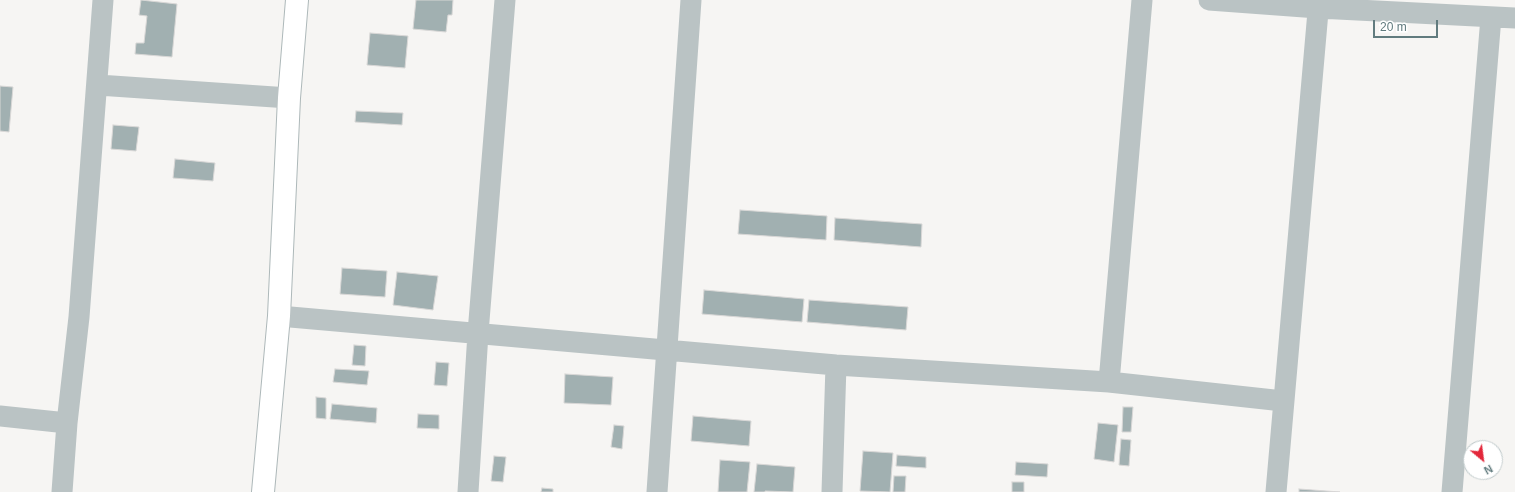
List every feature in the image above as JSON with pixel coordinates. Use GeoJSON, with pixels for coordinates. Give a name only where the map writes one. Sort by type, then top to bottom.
{"type":"FeatureCollection","features":[{"type":"Feature","properties":{"kind":"street"},"geometry":{"type":"LineString","coordinates":[[62,492],[67,423],[79,317],[98,85],[103,0]]}},
{"type":"Feature","properties":{"kind":"street"},"geometry":{"type":"LineString","coordinates":[[262,492],[279,316],[289,98],[297,0]]}},
{"type":"Feature","properties":{"kind":"street"},"geometry":{"type":"LineString","coordinates":[[468,492],[478,333],[505,0]]}},
{"type":"Feature","properties":{"kind":"street"},"geometry":{"type":"LineString","coordinates":[[657,492],[691,0]]}},
{"type":"Feature","properties":{"kind":"street"},"geometry":{"type":"LineString","coordinates":[[1109,382],[1142,0]]}},
{"type":"Feature","properties":{"kind":"street"},"geometry":{"type":"LineString","coordinates":[[1209,0],[1318,4],[1515,18]]}},
{"type":"Feature","properties":{"kind":"street"},"geometry":{"type":"LineString","coordinates":[[1276,492],[1318,4]]}},
{"type":"Feature","properties":{"kind":"street"},"geometry":{"type":"LineString","coordinates":[[1452,492],[1491,17]]}},
{"type":"Feature","properties":{"kind":"street"},"geometry":{"type":"LineString","coordinates":[[98,85],[289,98]]}},
{"type":"Feature","properties":{"kind":"street"},"geometry":{"type":"LineString","coordinates":[[279,316],[836,365],[1109,382],[1284,401]]}},
{"type":"Feature","properties":{"kind":"street"},"geometry":{"type":"LineString","coordinates":[[832,492],[836,365]]}},
{"type":"Feature","properties":{"kind":"street"},"geometry":{"type":"LineString","coordinates":[[0,416],[67,423]]}},
{"type":"Feature","properties":{"kind":"building"},"geometry":{"type":"Polygon","coordinates":[[[141,0],[177,4],[172,57],[135,54],[136,43],[144,43],[147,16],[139,15],[141,0]]]}},
{"type":"Feature","properties":{"kind":"building"},"geometry":{"type":"Polygon","coordinates":[[[416,0],[453,0],[452,15],[448,15],[446,32],[413,29],[416,0]]]}},
{"type":"Feature","properties":{"kind":"building"},"geometry":{"type":"Polygon","coordinates":[[[370,33],[408,36],[405,68],[367,65],[370,33]]]}},
{"type":"Feature","properties":{"kind":"building"},"geometry":{"type":"Polygon","coordinates":[[[0,86],[13,87],[9,132],[0,131],[0,86]]]}},
{"type":"Feature","properties":{"kind":"building"},"geometry":{"type":"Polygon","coordinates":[[[356,111],[403,113],[402,125],[355,122],[356,111]]]}},
{"type":"Feature","properties":{"kind":"building"},"geometry":{"type":"Polygon","coordinates":[[[113,125],[139,127],[136,151],[111,149],[113,125]]]}},
{"type":"Feature","properties":{"kind":"building"},"geometry":{"type":"Polygon","coordinates":[[[175,159],[215,163],[213,181],[173,178],[175,159]]]}},
{"type":"Feature","properties":{"kind":"building"},"geometry":{"type":"Polygon","coordinates":[[[740,210],[827,216],[826,240],[738,234],[740,210]]]}},
{"type":"Feature","properties":{"kind":"building"},"geometry":{"type":"Polygon","coordinates":[[[835,218],[922,224],[921,247],[834,240],[835,218]]]}},
{"type":"Feature","properties":{"kind":"building"},"geometry":{"type":"Polygon","coordinates":[[[342,268],[387,271],[385,297],[340,294],[342,268]]]}},
{"type":"Feature","properties":{"kind":"building"},"geometry":{"type":"Polygon","coordinates":[[[397,272],[438,276],[433,310],[393,305],[397,272]]]}},
{"type":"Feature","properties":{"kind":"building"},"geometry":{"type":"Polygon","coordinates":[[[704,290],[804,299],[802,322],[702,314],[704,290]]]}},
{"type":"Feature","properties":{"kind":"building"},"geometry":{"type":"Polygon","coordinates":[[[809,300],[908,307],[906,330],[807,322],[809,300]]]}},
{"type":"Feature","properties":{"kind":"building"},"geometry":{"type":"Polygon","coordinates":[[[354,345],[366,346],[365,366],[352,365],[354,345]]]}},
{"type":"Feature","properties":{"kind":"building"},"geometry":{"type":"Polygon","coordinates":[[[436,362],[449,363],[447,386],[434,385],[436,362]]]}},
{"type":"Feature","properties":{"kind":"building"},"geometry":{"type":"Polygon","coordinates":[[[335,369],[369,371],[367,385],[333,382],[335,369]]]}},
{"type":"Feature","properties":{"kind":"building"},"geometry":{"type":"Polygon","coordinates":[[[565,374],[613,377],[611,405],[564,403],[565,374]]]}},
{"type":"Feature","properties":{"kind":"building"},"geometry":{"type":"Polygon","coordinates":[[[316,397],[326,398],[326,419],[316,418],[316,397]]]}},
{"type":"Feature","properties":{"kind":"building"},"geometry":{"type":"Polygon","coordinates":[[[332,404],[377,408],[376,423],[330,419],[332,404]]]}},
{"type":"Feature","properties":{"kind":"building"},"geometry":{"type":"Polygon","coordinates":[[[1123,407],[1133,407],[1131,432],[1122,432],[1123,407]]]}},
{"type":"Feature","properties":{"kind":"building"},"geometry":{"type":"Polygon","coordinates":[[[418,414],[439,415],[439,429],[417,428],[418,414]]]}},
{"type":"Feature","properties":{"kind":"building"},"geometry":{"type":"Polygon","coordinates":[[[693,416],[751,421],[749,446],[691,441],[693,416]]]}},
{"type":"Feature","properties":{"kind":"building"},"geometry":{"type":"Polygon","coordinates":[[[1098,423],[1118,425],[1114,462],[1094,459],[1098,423]]]}},
{"type":"Feature","properties":{"kind":"building"},"geometry":{"type":"Polygon","coordinates":[[[614,425],[624,426],[622,449],[611,447],[614,425]]]}},
{"type":"Feature","properties":{"kind":"building"},"geometry":{"type":"Polygon","coordinates":[[[1121,439],[1131,440],[1129,466],[1119,465],[1121,439]]]}},
{"type":"Feature","properties":{"kind":"building"},"geometry":{"type":"Polygon","coordinates":[[[863,451],[893,453],[890,492],[860,491],[863,451]]]}},
{"type":"Feature","properties":{"kind":"building"},"geometry":{"type":"Polygon","coordinates":[[[897,455],[926,457],[926,468],[896,466],[897,455]]]}},
{"type":"Feature","properties":{"kind":"building"},"geometry":{"type":"Polygon","coordinates":[[[494,456],[506,457],[503,482],[491,481],[494,456]]]}},
{"type":"Feature","properties":{"kind":"building"},"geometry":{"type":"Polygon","coordinates":[[[720,460],[750,462],[747,492],[718,492],[720,460]]]}},
{"type":"Feature","properties":{"kind":"building"},"geometry":{"type":"Polygon","coordinates":[[[1016,462],[1048,464],[1047,477],[1015,475],[1016,462]]]}},
{"type":"Feature","properties":{"kind":"building"},"geometry":{"type":"Polygon","coordinates":[[[757,464],[795,467],[793,492],[754,492],[757,464]]]}},
{"type":"Feature","properties":{"kind":"building"},"geometry":{"type":"Polygon","coordinates":[[[894,476],[906,476],[905,492],[893,492],[894,476]]]}},
{"type":"Feature","properties":{"kind":"building"},"geometry":{"type":"Polygon","coordinates":[[[1012,482],[1024,482],[1024,492],[1012,492],[1012,482]]]}},
{"type":"Feature","properties":{"kind":"building"},"geometry":{"type":"Polygon","coordinates":[[[542,488],[553,489],[553,492],[541,492],[542,488]]]}},
{"type":"Feature","properties":{"kind":"building"},"geometry":{"type":"Polygon","coordinates":[[[1299,489],[1340,492],[1299,492],[1299,489]]]}}]}
